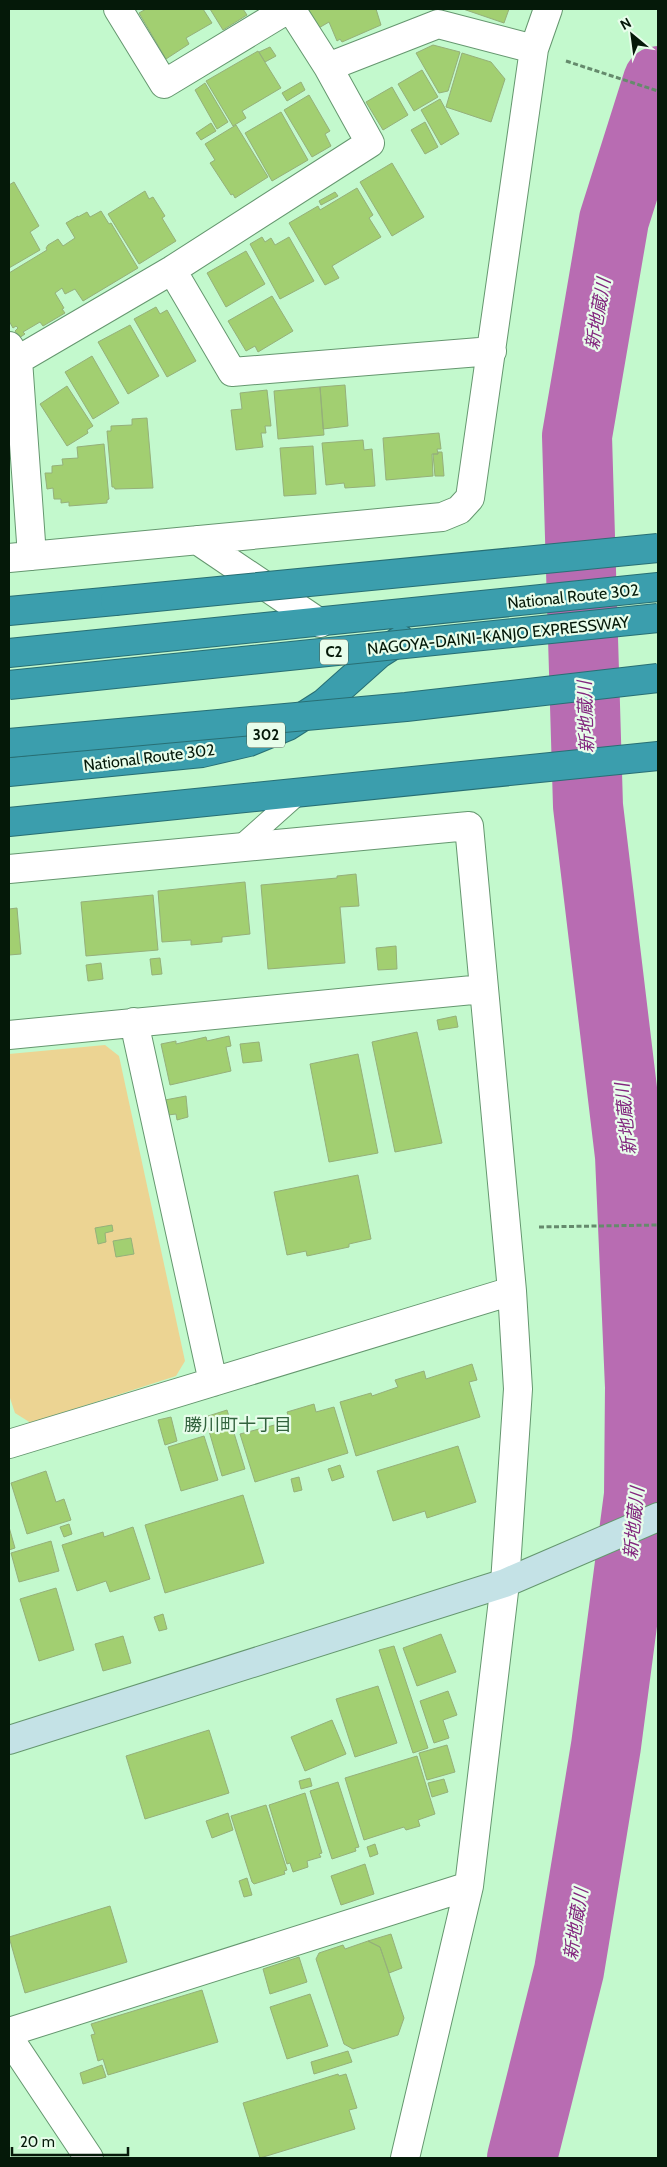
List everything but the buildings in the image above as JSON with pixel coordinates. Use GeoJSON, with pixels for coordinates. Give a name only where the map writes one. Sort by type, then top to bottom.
{"type":"FeatureCollection","features":[{"type":"Feature","properties":{"kind":"highway"},"geometry":{"type":"LineString","coordinates":[[9,611],[658,548]]}},
{"type":"Feature","properties":{"kind":"highway","name":"National Route 302"},"geometry":{"type":"LineString","coordinates":[[9,653],[320,623],[658,587]]}},
{"type":"Feature","properties":{"kind":"highway","name":"National Route 302"},"geometry":{"type":"LineString","coordinates":[[9,772],[202,753],[249,742],[288,726],[324,704],[378,654],[412,634],[444,619],[488,604]]}},
{"type":"Feature","properties":{"kind":"highway","name":"NAGOYA-DAINI-KANJO EXPRESSWAY"},"geometry":{"type":"LineString","coordinates":[[9,685],[658,618]]}},
{"type":"Feature","properties":{"kind":"highway"},"geometry":{"type":"LineString","coordinates":[[9,743],[406,707],[658,678]]}},
{"type":"Feature","properties":{"kind":"highway"},"geometry":{"type":"LineString","coordinates":[[9,822],[658,756]]}},
{"type":"Feature","properties":{"kind":"street"},"geometry":{"type":"LineString","coordinates":[[118,9],[164,84],[289,9],[328,67],[370,143],[172,270],[13,353],[20,557],[442,516],[459,510],[470,498],[534,49],[548,9]]}},
{"type":"Feature","properties":{"kind":"street"},"geometry":{"type":"LineString","coordinates":[[328,67],[438,24],[534,49]]}},
{"type":"Feature","properties":{"kind":"street"},"geometry":{"type":"LineString","coordinates":[[172,270],[232,372],[492,351]]}},
{"type":"Feature","properties":{"kind":"street"},"geometry":{"type":"LineString","coordinates":[[198,540],[320,623]]}},
{"type":"Feature","properties":{"kind":"street"},"geometry":{"type":"LineString","coordinates":[[9,869],[469,826],[512,1291],[518,1389],[505,1583],[469,1886],[405,2158]]}},
{"type":"Feature","properties":{"kind":"street"},"geometry":{"type":"LineString","coordinates":[[9,1035],[483,989]]}},
{"type":"Feature","properties":{"kind":"street"},"geometry":{"type":"LineString","coordinates":[[134,1022],[213,1382]]}},
{"type":"Feature","properties":{"kind":"street"},"geometry":{"type":"LineString","coordinates":[[9,1444],[512,1291]]}},
{"type":"Feature","properties":{"kind":"street"},"geometry":{"type":"LineString","coordinates":[[9,1740],[505,1583],[658,1518]]}},
{"type":"Feature","properties":{"kind":"street"},"geometry":{"type":"LineString","coordinates":[[9,2032],[469,1886]]}},
{"type":"Feature","properties":{"kind":"street"},"geometry":{"type":"LineString","coordinates":[[9,2038],[89,2158]]}},
{"type":"Feature","properties":{"kind":"lane"},"geometry":{"type":"LineString","coordinates":[[238,848],[293,799]]}},
{"type":"Feature","properties":{"kind":"path"},"geometry":{"type":"LineString","coordinates":[[583,68],[658,91]]}},
{"type":"Feature","properties":{"kind":"path"},"geometry":{"type":"LineString","coordinates":[[537,1227],[658,1225]]}},
{"type":"Feature","properties":{"kind":"shaded area"},"geometry":{"type":"Polygon","coordinates":[[[105,1045],[119,1056],[185,1361],[176,1376],[31,1423],[15,1413],[9,1395],[9,1054],[105,1045]]]}},
{"type":"Feature","properties":{"kind":"waterway","name":"新地蔵川"},"geometry":{"type":"LineString","coordinates":[[522,2158],[569,1971],[606,1746],[639,1495],[640,1387],[630,1156],[588,806],[577,436],[614,220],[658,81]]}},
{"type":"Feature","properties":{"kind":"district","name":"勝川町十丁目"},"geometry":{"type":"Point","coordinates":[238,1425]}}]}
